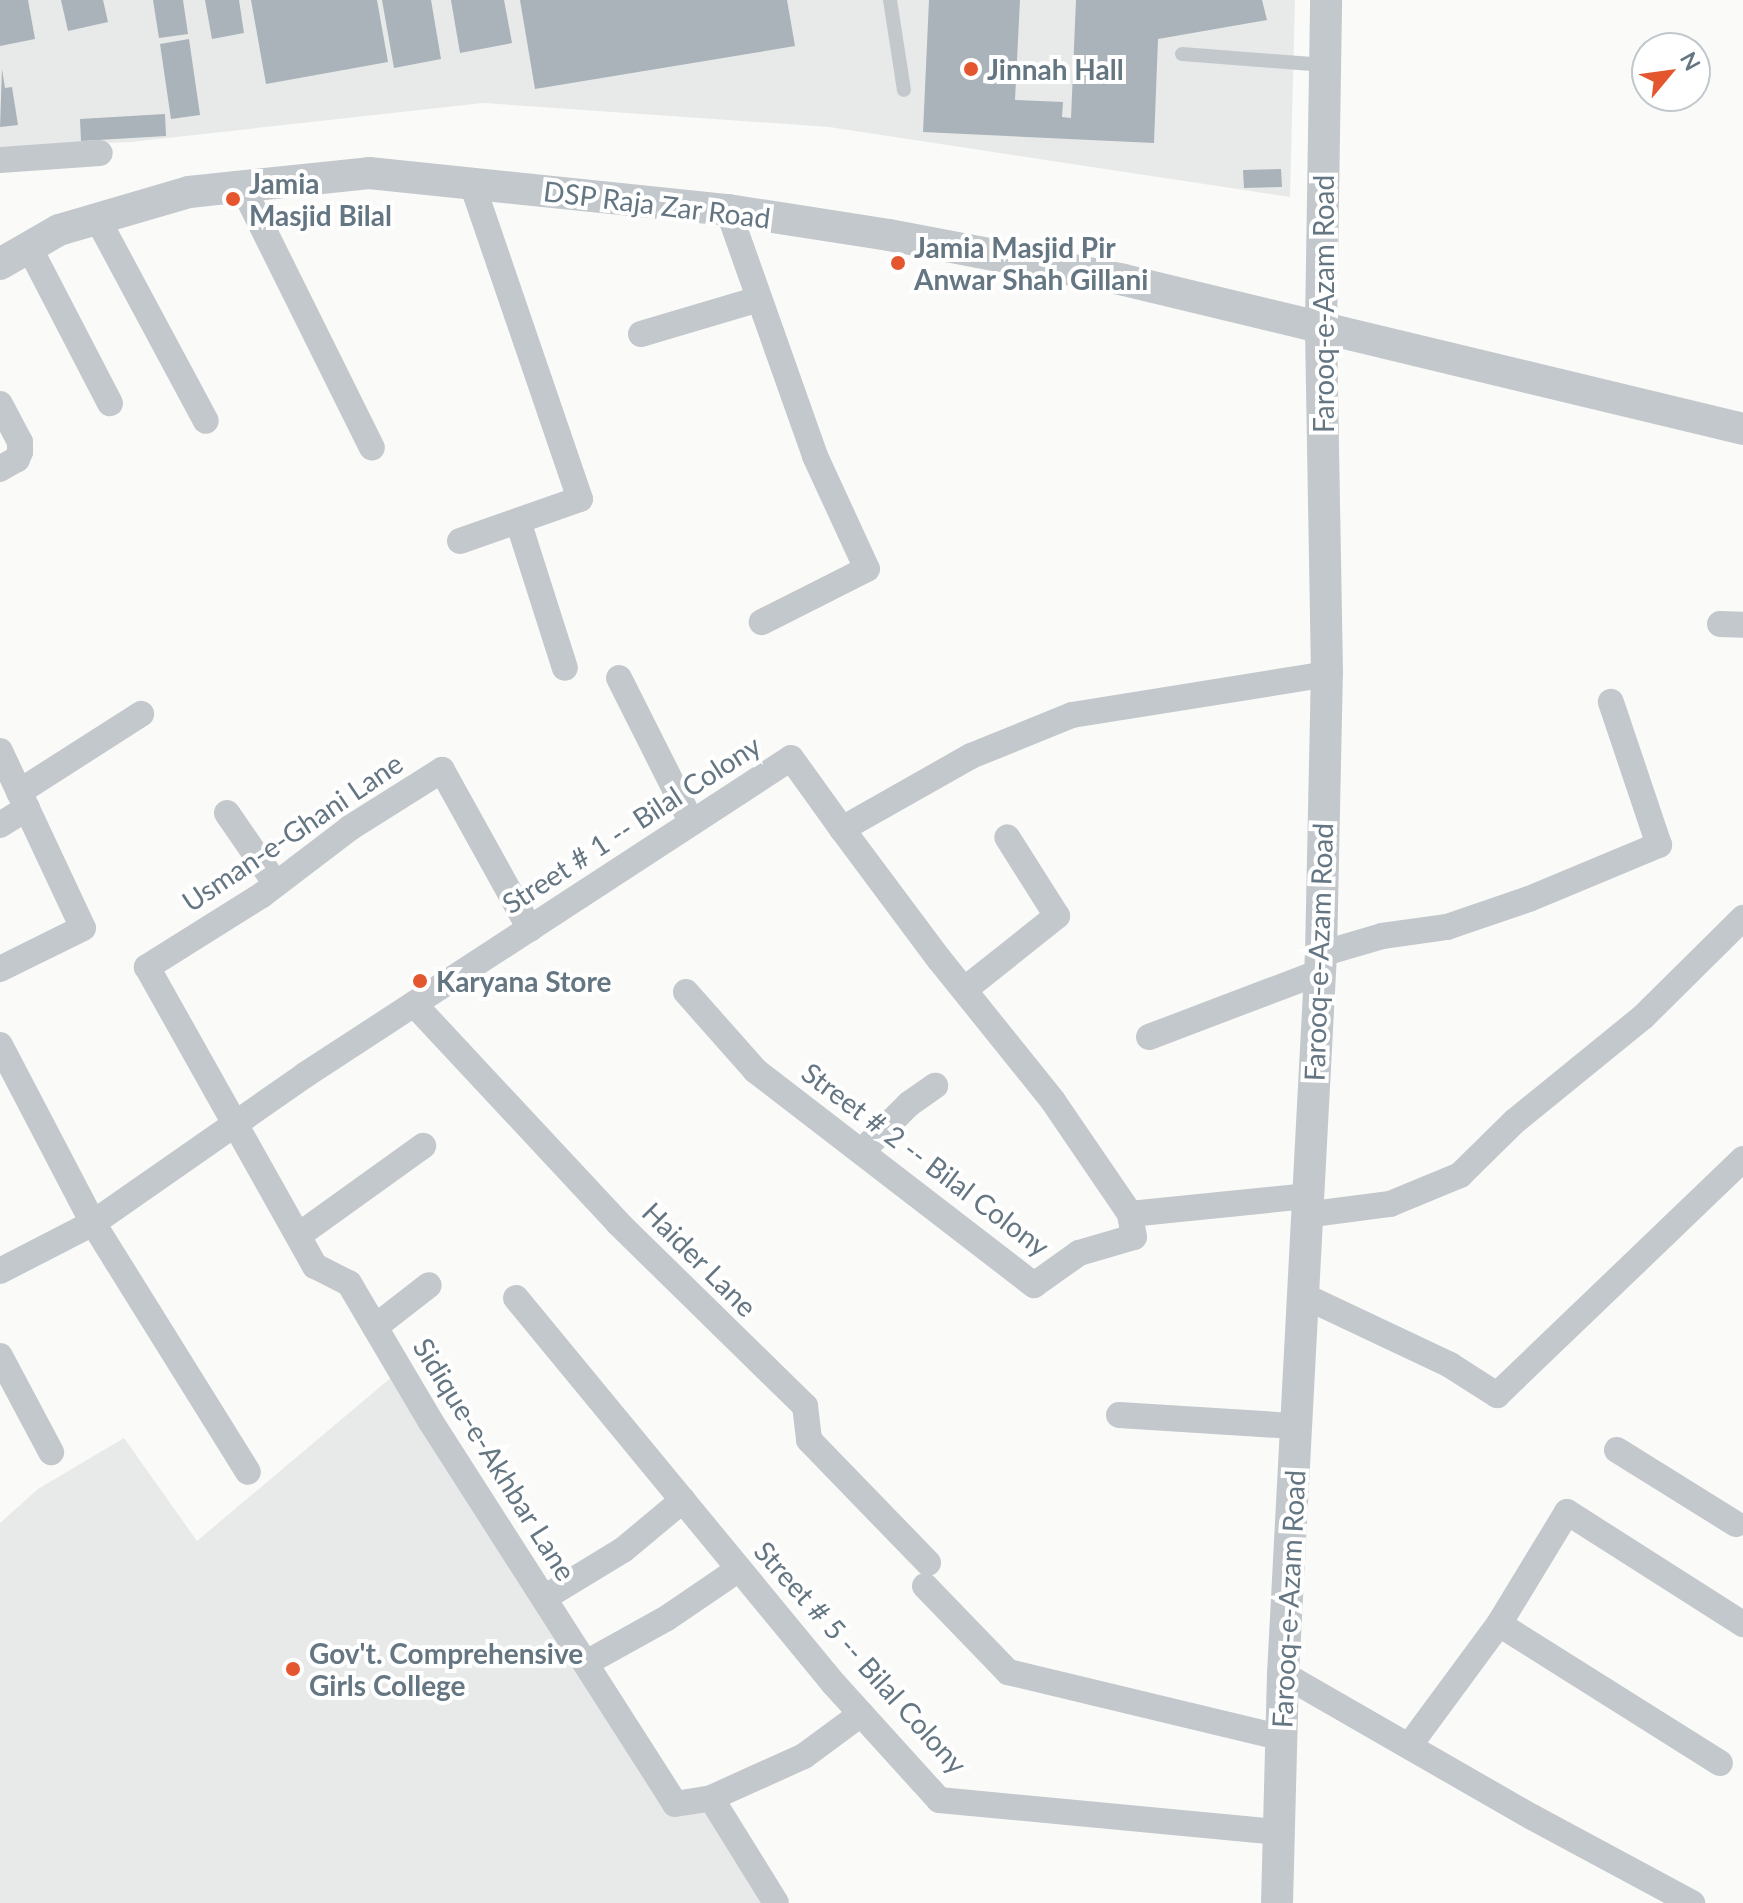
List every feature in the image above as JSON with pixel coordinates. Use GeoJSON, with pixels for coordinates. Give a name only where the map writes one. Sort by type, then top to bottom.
{"type":"FeatureCollection","features":[{"type":"Feature","properties":{"kind":"street","name":"Farooq-e-Azam Road"},"geometry":{"type":"LineString","coordinates":[[1277,1903],[1283,1674],[1320,963],[1327,674],[1321,326],[1326,0]]}},
{"type":"Feature","properties":{"kind":"street"},"geometry":{"type":"LineString","coordinates":[[0,160],[100,153]]}},
{"type":"Feature","properties":{"kind":"street","name":"DSP Raja Zar Road"},"geometry":{"type":"LineString","coordinates":[[0,264],[59,230],[189,192],[369,173],[728,210],[889,235],[1124,280],[1743,429]]}},
{"type":"Feature","properties":{"kind":"street"},"geometry":{"type":"LineString","coordinates":[[460,541],[576,504],[580,499],[472,183]]}},
{"type":"Feature","properties":{"kind":"street"},"geometry":{"type":"LineString","coordinates":[[242,186],[372,448]]}},
{"type":"Feature","properties":{"kind":"street"},"geometry":{"type":"LineString","coordinates":[[728,210],[815,456],[867,569],[762,622]]}},
{"type":"Feature","properties":{"kind":"street"},"geometry":{"type":"LineString","coordinates":[[97,218],[206,421]]}},
{"type":"Feature","properties":{"kind":"street"},"geometry":{"type":"LineString","coordinates":[[29,247],[110,403]]}},
{"type":"Feature","properties":{"kind":"street"},"geometry":{"type":"LineString","coordinates":[[641,334],[759,299]]}},
{"type":"Feature","properties":{"kind":"street"},"geometry":{"type":"LineString","coordinates":[[0,404],[20,442],[20,452],[17,459],[0,469]]}},
{"type":"Feature","properties":{"kind":"street"},"geometry":{"type":"LineString","coordinates":[[518,521],[565,668]]}},
{"type":"Feature","properties":{"kind":"street"},"geometry":{"type":"LineString","coordinates":[[1327,674],[1072,715],[971,756],[842,829],[1053,1101],[1130,1214],[1390,1204],[1460,1175],[1515,1121],[1643,1017],[1743,918]]}},
{"type":"Feature","properties":{"kind":"street"},"geometry":{"type":"LineString","coordinates":[[619,678],[692,823]]}},
{"type":"Feature","properties":{"kind":"street"},"geometry":{"type":"LineString","coordinates":[[1149,1037],[1382,936],[1447,927],[1529,899],[1659,845],[1611,702]]}},
{"type":"Feature","properties":{"kind":"street"},"geometry":{"type":"LineString","coordinates":[[0,825],[23,800],[141,714]]}},
{"type":"Feature","properties":{"kind":"street"},"geometry":{"type":"LineString","coordinates":[[0,751],[83,928],[0,969]]}},
{"type":"Feature","properties":{"kind":"street","name":"Street # 1 -- Bilal Colony"},"geometry":{"type":"LineString","coordinates":[[0,1271],[93,1223],[414,1004],[791,758],[842,829]]}},
{"type":"Feature","properties":{"kind":"street","name":"Usman-e-Ghani Lane"},"geometry":{"type":"LineString","coordinates":[[147,967],[276,884],[350,828],[442,770],[530,929]]}},
{"type":"Feature","properties":{"kind":"street"},"geometry":{"type":"LineString","coordinates":[[227,813],[276,884]]}},
{"type":"Feature","properties":{"kind":"street"},"geometry":{"type":"LineString","coordinates":[[964,990],[1057,916],[1007,837]]}},
{"type":"Feature","properties":{"kind":"street","name":"Sidique-e-Akhbar Lane"},"geometry":{"type":"LineString","coordinates":[[147,967],[315,1266],[349,1283],[431,1422],[675,1804],[711,1798]]}},
{"type":"Feature","properties":{"kind":"street","name":"Street # 2 -- Bilal Colony"},"geometry":{"type":"LineString","coordinates":[[686,992],[756,1071],[1034,1285],[1079,1253],[1134,1237],[1130,1214]]}},
{"type":"Feature","properties":{"kind":"street","name":"Haider Lane"},"geometry":{"type":"LineString","coordinates":[[414,1004],[618,1223],[805,1406],[809,1440],[1008,1672],[1282,1738]]}},
{"type":"Feature","properties":{"kind":"street"},"geometry":{"type":"LineString","coordinates":[[0,1045],[93,1223],[248,1472]]}},
{"type":"Feature","properties":{"kind":"street"},"geometry":{"type":"LineString","coordinates":[[862,1151],[909,1104],[935,1086]]}},
{"type":"Feature","properties":{"kind":"street"},"geometry":{"type":"LineString","coordinates":[[299,1235],[423,1146]]}},
{"type":"Feature","properties":{"kind":"street"},"geometry":{"type":"LineString","coordinates":[[1302,1295],[1450,1365],[1497,1395],[1743,1159]]}},
{"type":"Feature","properties":{"kind":"street"},"geometry":{"type":"LineString","coordinates":[[375,1327],[429,1285]]}},
{"type":"Feature","properties":{"kind":"street","name":"Street # 5 -- Bilal Colony"},"geometry":{"type":"LineString","coordinates":[[516,1298],[861,1714],[939,1800],[1279,1832]]}},
{"type":"Feature","properties":{"kind":"street"},"geometry":{"type":"LineString","coordinates":[[0,1356],[51,1452]]}},
{"type":"Feature","properties":{"kind":"street"},"geometry":{"type":"LineString","coordinates":[[1119,1415],[1296,1426]]}},
{"type":"Feature","properties":{"kind":"street"},"geometry":{"type":"LineString","coordinates":[[1617,1450],[1741,1523]]}},
{"type":"Feature","properties":{"kind":"street"},"geometry":{"type":"LineString","coordinates":[[544,1598],[623,1550],[683,1500]]}},
{"type":"Feature","properties":{"kind":"street"},"geometry":{"type":"LineString","coordinates":[[1409,1746],[1499,1624],[1567,1512],[1743,1624]]}},
{"type":"Feature","properties":{"kind":"street"},"geometry":{"type":"LineString","coordinates":[[586,1663],[667,1618],[739,1569]]}},
{"type":"Feature","properties":{"kind":"street"},"geometry":{"type":"LineString","coordinates":[[1499,1624],[1720,1763]]}},
{"type":"Feature","properties":{"kind":"street"},"geometry":{"type":"LineString","coordinates":[[1283,1674],[1692,1903]]}},
{"type":"Feature","properties":{"kind":"street"},"geometry":{"type":"LineString","coordinates":[[776,1903],[711,1798],[804,1756],[861,1714]]}},
{"type":"Feature","properties":{"kind":"lane"},"geometry":{"type":"LineString","coordinates":[[890,0],[904,90]]}},
{"type":"Feature","properties":{"kind":"lane"},"geometry":{"type":"LineString","coordinates":[[1182,54],[1325,65]]}},
{"type":"Feature","properties":{"kind":"shaded area"},"geometry":{"type":"Polygon","coordinates":[[[0,0],[1295,0],[1290,197],[829,127],[483,103],[131,142],[0,147],[0,0]]]}},
{"type":"Feature","properties":{"kind":"shaded area","name":"Gov't. Comprehensive Girls College"},"geometry":{"type":"Polygon","coordinates":[[[393,1376],[675,1804],[711,1798],[776,1903],[0,1903],[0,1523],[38,1489],[124,1438],[197,1541],[393,1376]]]}},
{"type":"Feature","properties":{"kind":"building"},"geometry":{"type":"Polygon","coordinates":[[[0,0],[28,0],[35,39],[0,46],[0,0]]]}},
{"type":"Feature","properties":{"kind":"building"},"geometry":{"type":"Polygon","coordinates":[[[61,0],[103,0],[108,22],[68,31],[61,0]]]}},
{"type":"Feature","properties":{"kind":"building"},"geometry":{"type":"Polygon","coordinates":[[[153,0],[183,0],[188,34],[159,38],[153,0]]]}},
{"type":"Feature","properties":{"kind":"building"},"geometry":{"type":"Polygon","coordinates":[[[205,0],[239,0],[244,33],[212,39],[205,0]]]}},
{"type":"Feature","properties":{"kind":"building"},"geometry":{"type":"Polygon","coordinates":[[[251,0],[377,0],[388,62],[266,84],[251,0]]]}},
{"type":"Feature","properties":{"kind":"building"},"geometry":{"type":"Polygon","coordinates":[[[382,0],[431,0],[441,59],[394,68],[382,0]]]}},
{"type":"Feature","properties":{"kind":"building"},"geometry":{"type":"Polygon","coordinates":[[[451,0],[504,0],[512,43],[460,53],[451,0]]]}},
{"type":"Feature","properties":{"kind":"building"},"geometry":{"type":"Polygon","coordinates":[[[520,0],[787,0],[795,46],[535,89],[520,0]]]}},
{"type":"Feature","properties":{"kind":"building","name":"Jinnah Hall"},"geometry":{"type":"Polygon","coordinates":[[[929,0],[1020,0],[1015,100],[1063,102],[1062,117],[1071,118],[1076,0],[1262,0],[1267,20],[1158,39],[1154,143],[923,132],[929,0]]]}},
{"type":"Feature","properties":{"kind":"building"},"geometry":{"type":"Polygon","coordinates":[[[189,39],[200,115],[171,119],[160,44],[189,39]]]}},
{"type":"Feature","properties":{"kind":"building"},"geometry":{"type":"Polygon","coordinates":[[[2,69],[5,88],[12,87],[18,125],[0,127],[2,69]]]}},
{"type":"Feature","properties":{"kind":"building"},"geometry":{"type":"Polygon","coordinates":[[[165,114],[166,136],[81,141],[80,119],[165,114]]]}},
{"type":"Feature","properties":{"kind":"building"},"geometry":{"type":"Polygon","coordinates":[[[1281,169],[1282,187],[1244,188],[1243,170],[1281,169]]]}},
{"type":"Feature","properties":{"kind":"place","name":"Jinnah Hall"},"geometry":{"type":"Point","coordinates":[971,69]}},
{"type":"Feature","properties":{"kind":"place","name":"Jamia Masjid Bilal"},"geometry":{"type":"Point","coordinates":[233,199]}},
{"type":"Feature","properties":{"kind":"place","name":"Jamia Masjid Pir Anwar Shah Gillani"},"geometry":{"type":"Point","coordinates":[898,263]}},
{"type":"Feature","properties":{"kind":"place","name":"Karyana Store"},"geometry":{"type":"Point","coordinates":[420,981]}},
{"type":"Feature","properties":{"kind":"place","name":"Gov't. Comprehensive Girls College"},"geometry":{"type":"Point","coordinates":[293,1669]}}]}
